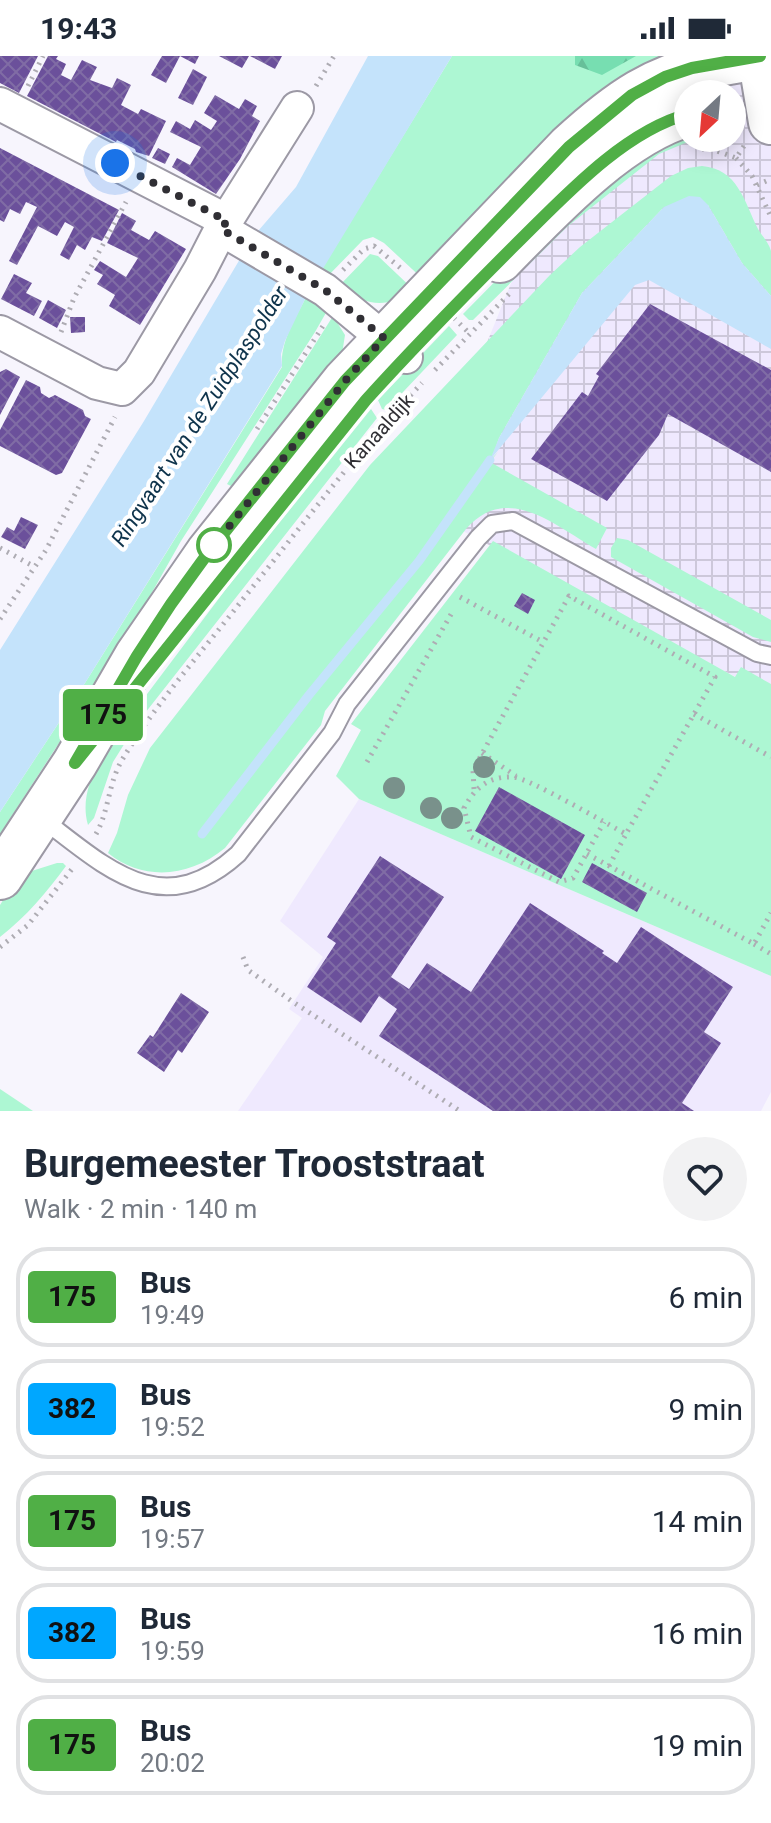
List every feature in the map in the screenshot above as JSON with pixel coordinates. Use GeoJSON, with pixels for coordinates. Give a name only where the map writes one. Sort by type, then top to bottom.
{"type":"FeatureCollection","features":[{"type":"Feature","properties":{"kind":"main road","name":"Kanaaldijk"},"geometry":{"type":"LineString","coordinates":[[0,877],[75,763],[366,400],[395,347],[569,147],[621,103],[665,77],[692,68],[760,91]]}},
{"type":"Feature","properties":{"kind":"main road","name":"Kanaaldijk"},"geometry":{"type":"LineString","coordinates":[[395,347],[617,152],[647,131],[674,132]]}},
{"type":"Feature","properties":{"kind":"street"},"geometry":{"type":"LineString","coordinates":[[0,104],[140,176],[232,232],[325,290],[395,347]]}},
{"type":"Feature","properties":{"kind":"street"},"geometry":{"type":"LineString","coordinates":[[0,332],[97,383],[122,389],[139,372],[200,270],[232,232],[297,108]]}},
{"type":"Feature","properties":{"kind":"lane"},"geometry":{"type":"LineString","coordinates":[[40,817],[127,879],[162,887],[194,881],[225,866],[238,854],[332,733],[347,704],[492,524],[513,521],[757,653],[771,656]]}},
{"type":"Feature","properties":{"kind":"path"},"geometry":{"type":"LineString","coordinates":[[736,158],[760,91]]}},
{"type":"Feature","properties":{"kind":"path"},"geometry":{"type":"LineString","coordinates":[[720,152],[736,158],[752,176],[771,217]]}},
{"type":"Feature","properties":{"kind":"path"},"geometry":{"type":"LineString","coordinates":[[52,332],[59,336],[74,298],[140,176]]}},
{"type":"Feature","properties":{"kind":"path"},"geometry":{"type":"LineString","coordinates":[[757,185],[771,179]]}},
{"type":"Feature","properties":{"kind":"path","name":"Kanaaldijk"},"geometry":{"type":"LineString","coordinates":[[0,947],[28,925],[86,851],[104,821],[113,777],[182,675],[378,428],[515,287]]}},
{"type":"Feature","properties":{"kind":"path"},"geometry":{"type":"LineString","coordinates":[[0,619],[35,567],[120,407],[122,389]]}},
{"type":"Feature","properties":{"kind":"path"},"geometry":{"type":"LineString","coordinates":[[0,548],[35,567]]}},
{"type":"Feature","properties":{"kind":"path"},"geometry":{"type":"LineString","coordinates":[[367,762],[461,596],[543,642]]}},
{"type":"Feature","properties":{"kind":"path"},"geometry":{"type":"LineString","coordinates":[[604,822],[573,878],[559,882],[471,837],[464,808],[474,789],[473,770],[569,596],[715,677],[609,866]]}},
{"type":"Feature","properties":{"kind":"path"},"geometry":{"type":"LineString","coordinates":[[694,714],[771,757]]}},
{"type":"Feature","properties":{"kind":"path"},"geometry":{"type":"LineString","coordinates":[[482,753],[517,776],[626,834]]}},
{"type":"Feature","properties":{"kind":"path"},"geometry":{"type":"LineString","coordinates":[[474,789],[486,782],[517,776]]}},
{"type":"Feature","properties":{"kind":"path"},"geometry":{"type":"LineString","coordinates":[[587,854],[771,954]]}},
{"type":"Feature","properties":{"kind":"path"},"geometry":{"type":"LineString","coordinates":[[754,944],[771,913]]}},
{"type":"Feature","properties":{"kind":"path"},"geometry":{"type":"LineString","coordinates":[[243,957],[248,970],[293,1002],[460,1111]]}},
{"type":"Feature","properties":{"kind":"shaded area"},"geometry":{"type":"Polygon","coordinates":[[[603,56],[771,56],[771,696],[420,508],[603,56]]]}},
{"type":"Feature","properties":{"kind":"shaded area"},"geometry":{"type":"Polygon","coordinates":[[[359,799],[771,976],[771,1092],[761,1111],[238,1111],[302,1018],[289,1009],[323,957],[280,921],[359,799]]]}},
{"type":"Feature","properties":{"kind":"green space"},"geometry":{"type":"Polygon","coordinates":[[[452,56],[700,56],[426,282],[384,243],[373,237],[363,240],[325,279],[318,275],[452,56]]]}},
{"type":"Feature","properties":{"kind":"green space"},"geometry":{"type":"Polygon","coordinates":[[[575,56],[636,56],[602,75],[575,65],[575,56]]]}},
{"type":"Feature","properties":{"kind":"green space"},"geometry":{"type":"Polygon","coordinates":[[[674,140],[674,148],[659,154],[568,226],[473,320],[463,314],[533,243],[642,155],[674,140]]]}},
{"type":"Feature","properties":{"kind":"green space"},"geometry":{"type":"Polygon","coordinates":[[[702,166],[724,173],[744,198],[771,251],[771,296],[742,263],[708,205],[664,207],[582,293],[499,438],[492,458],[498,452],[490,462],[607,528],[596,549],[531,512],[514,508],[498,509],[482,515],[466,529],[325,711],[321,725],[225,848],[197,865],[167,872],[137,869],[108,853],[128,795],[150,748],[370,465],[580,247],[671,176],[702,166]]]}},
{"type":"Feature","properties":{"kind":"green space"},"geometry":{"type":"Polygon","coordinates":[[[370,254],[378,256],[416,292],[393,301],[376,303],[337,288],[370,254]]]}},
{"type":"Feature","properties":{"kind":"green space"},"geometry":{"type":"Polygon","coordinates":[[[307,295],[327,311],[181,541],[120,649],[0,834],[0,812],[85,683],[282,367],[286,339],[307,295]]]}},
{"type":"Feature","properties":{"kind":"green space"},"geometry":{"type":"Polygon","coordinates":[[[333,316],[345,335],[342,354],[284,436],[231,486],[227,484],[333,316]]]}},
{"type":"Feature","properties":{"kind":"green space"},"geometry":{"type":"Polygon","coordinates":[[[449,326],[457,335],[386,410],[382,409],[378,400],[449,326]]]}},
{"type":"Feature","properties":{"kind":"green space"},"geometry":{"type":"Polygon","coordinates":[[[371,409],[377,418],[138,722],[113,762],[94,818],[88,825],[87,795],[92,776],[105,750],[226,589],[371,409]]]}},
{"type":"Feature","properties":{"kind":"green space"},"geometry":{"type":"Polygon","coordinates":[[[617,538],[628,540],[771,620],[771,642],[753,637],[611,557],[611,548],[617,538]]]}},
{"type":"Feature","properties":{"kind":"green space"},"geometry":{"type":"Polygon","coordinates":[[[493,541],[735,677],[741,667],[771,684],[771,976],[359,799],[336,776],[361,730],[351,724],[493,541]]]}},
{"type":"Feature","properties":{"kind":"green space"},"geometry":{"type":"Polygon","coordinates":[[[57,863],[66,866],[36,904],[0,937],[0,905],[19,875],[57,863]]]}},
{"type":"Feature","properties":{"kind":"green space"},"geometry":{"type":"Polygon","coordinates":[[[0,1089],[33,1111],[0,1111],[0,1089]]]}},
{"type":"Feature","properties":{"kind":"water","name":"Ringvaart van de Zuidplaspolder"},"geometry":{"type":"Polygon","coordinates":[[[368,56],[452,56],[307,295],[285,341],[281,354],[282,366],[85,683],[0,812],[0,650],[144,421],[253,237],[296,187],[368,56]]]}},
{"type":"Feature","properties":{"kind":"water"},"geometry":{"type":"Polygon","coordinates":[[[689,196],[700,197],[708,205],[742,263],[771,296],[771,349],[649,280],[635,285],[490,460],[499,438],[582,293],[664,207],[689,196]]]}},
{"type":"Feature","properties":{"kind":"building"},"geometry":{"type":"Polygon","coordinates":[[[0,56],[38,56],[19,93],[0,83],[0,56]]]}},
{"type":"Feature","properties":{"kind":"building"},"geometry":{"type":"Polygon","coordinates":[[[48,56],[58,56],[56,59],[66,64],[61,75],[71,80],[82,60],[97,67],[90,80],[112,88],[117,78],[131,85],[121,105],[138,114],[141,109],[166,121],[149,156],[27,96],[48,56]]]}},
{"type":"Feature","properties":{"kind":"building"},"geometry":{"type":"Polygon","coordinates":[[[162,56],[180,56],[166,83],[151,75],[162,56]]]}},
{"type":"Feature","properties":{"kind":"building"},"geometry":{"type":"Polygon","coordinates":[[[180,56],[199,56],[195,64],[180,56]]]}},
{"type":"Feature","properties":{"kind":"building"},"geometry":{"type":"Polygon","coordinates":[[[219,56],[249,56],[242,68],[219,56]]]}},
{"type":"Feature","properties":{"kind":"building"},"geometry":{"type":"Polygon","coordinates":[[[250,56],[282,56],[275,69],[250,56]]]}},
{"type":"Feature","properties":{"kind":"building"},"geometry":{"type":"Polygon","coordinates":[[[193,69],[207,77],[193,105],[178,98],[193,69]]]}},
{"type":"Feature","properties":{"kind":"building"},"geometry":{"type":"Polygon","coordinates":[[[215,95],[239,109],[245,99],[257,106],[252,116],[260,121],[240,159],[216,194],[172,167],[177,158],[190,165],[201,147],[170,132],[176,121],[190,129],[195,120],[211,130],[217,121],[204,113],[215,95]]]}},
{"type":"Feature","properties":{"kind":"building"},"geometry":{"type":"Polygon","coordinates":[[[0,148],[119,210],[102,241],[92,237],[85,250],[77,245],[69,260],[60,255],[74,227],[65,222],[57,236],[38,226],[17,265],[9,261],[37,207],[26,202],[20,214],[10,209],[4,222],[0,220],[0,148]]]}},
{"type":"Feature","properties":{"kind":"building"},"geometry":{"type":"Polygon","coordinates":[[[158,148],[170,154],[165,164],[152,158],[158,148]]]}},
{"type":"Feature","properties":{"kind":"building"},"geometry":{"type":"Polygon","coordinates":[[[122,213],[136,221],[131,230],[149,240],[155,231],[186,249],[140,325],[109,306],[115,295],[97,284],[103,275],[94,270],[100,261],[126,277],[138,258],[107,243],[122,213]]]}},
{"type":"Feature","properties":{"kind":"building"},"geometry":{"type":"Polygon","coordinates":[[[14,274],[32,283],[26,293],[42,301],[34,316],[1,299],[14,274]]]}},
{"type":"Feature","properties":{"kind":"building"},"geometry":{"type":"Polygon","coordinates":[[[48,300],[66,310],[57,328],[39,318],[48,300]]]}},
{"type":"Feature","properties":{"kind":"building"},"geometry":{"type":"Polygon","coordinates":[[[650,304],[771,370],[771,472],[668,414],[659,435],[607,501],[531,459],[582,392],[588,396],[599,376],[596,374],[650,304]]]}},
{"type":"Feature","properties":{"kind":"building"},"geometry":{"type":"Polygon","coordinates":[[[70,317],[85,317],[85,332],[71,333],[70,317]]]}},
{"type":"Feature","properties":{"kind":"building"},"geometry":{"type":"Polygon","coordinates":[[[6,369],[20,377],[0,415],[0,372],[6,369]]]}},
{"type":"Feature","properties":{"kind":"building"},"geometry":{"type":"Polygon","coordinates":[[[26,380],[40,387],[41,393],[49,398],[55,395],[83,410],[85,416],[91,419],[62,473],[56,475],[0,446],[0,430],[26,380]]]}},
{"type":"Feature","properties":{"kind":"building"},"geometry":{"type":"Polygon","coordinates":[[[21,517],[38,525],[25,549],[1,537],[7,527],[14,531],[21,517]]]}},
{"type":"Feature","properties":{"kind":"building"},"geometry":{"type":"Polygon","coordinates":[[[522,593],[535,600],[528,614],[514,606],[522,593]]]}},
{"type":"Feature","properties":{"kind":"building"},"geometry":{"type":"Polygon","coordinates":[[[499,787],[585,835],[561,879],[475,831],[499,787]]]}},
{"type":"Feature","properties":{"kind":"building"},"geometry":{"type":"Polygon","coordinates":[[[380,856],[444,897],[391,977],[409,989],[427,963],[471,992],[530,903],[604,951],[602,953],[617,963],[641,927],[733,987],[704,1032],[721,1043],[682,1103],[694,1111],[493,1111],[379,1036],[397,1009],[379,996],[361,1023],[307,987],[336,943],[327,937],[380,856]]]}},
{"type":"Feature","properties":{"kind":"building"},"geometry":{"type":"Polygon","coordinates":[[[592,863],[647,893],[637,912],[582,882],[592,863]]]}},
{"type":"Feature","properties":{"kind":"building"},"geometry":{"type":"Polygon","coordinates":[[[181,993],[209,1012],[182,1053],[178,1050],[164,1072],[137,1053],[150,1035],[153,1037],[181,993]]]}},
{"type":"Feature","properties":{"kind":"waterway"},"geometry":{"type":"LineString","coordinates":[[202,834],[309,695],[419,561],[490,460]]}},
{"type":"Feature","properties":{"kind":"bus line","name":"175"},"geometry":{"type":"LineString","coordinates":[[674,119],[647,131],[617,152],[567,195],[366,400],[75,763],[171,604],[345,381],[569,147],[632,95],[665,77],[692,68],[760,56]]}},
{"type":"Feature","properties":{"kind":"route"},"geometry":{"type":"LineString","coordinates":[[115,163],[227,221],[221,229],[325,290],[384,338],[345,381],[208,553],[214,545]]}}]}
